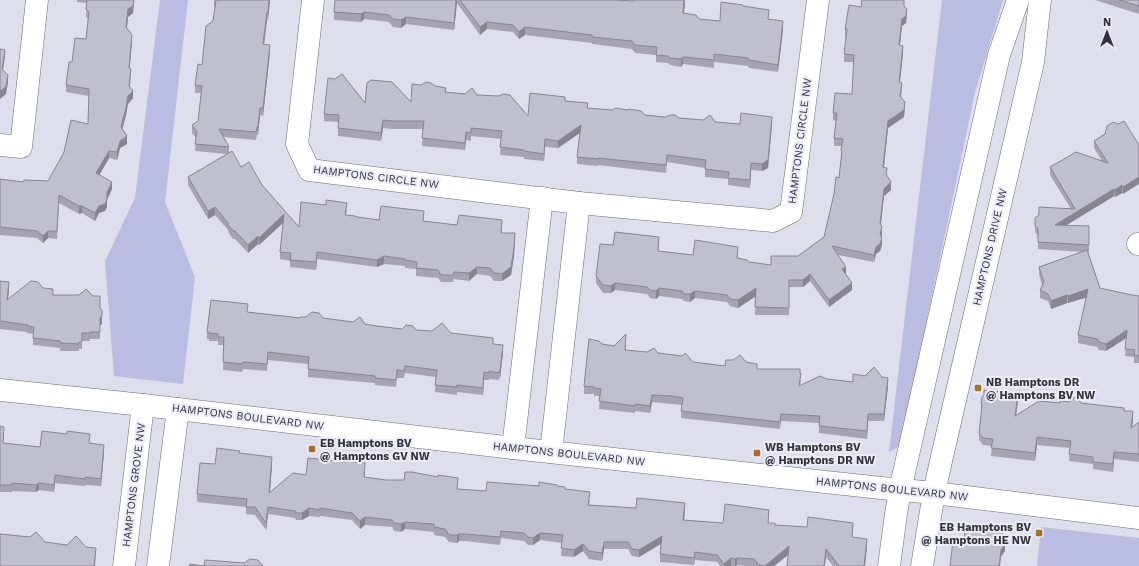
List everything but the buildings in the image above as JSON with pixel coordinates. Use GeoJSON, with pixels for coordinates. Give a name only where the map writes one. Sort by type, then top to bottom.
{"type":"FeatureCollection","features":[{"type":"Feature","properties":{"kind":"street"},"geometry":{"type":"LineString","coordinates":[[0,145],[21,147],[37,0]]}},
{"type":"Feature","properties":{"kind":"street","name":"HAMPTONS CIRCLE NW"},"geometry":{"type":"LineString","coordinates":[[313,0],[297,144],[309,170],[579,203],[773,221],[791,212],[818,0]]}},
{"type":"Feature","properties":{"kind":"street"},"geometry":{"type":"LineString","coordinates":[[889,566],[900,490],[999,55],[1018,0]]}},
{"type":"Feature","properties":{"kind":"street","name":"HAMPTONS DRIVE NW"},"geometry":{"type":"LineString","coordinates":[[922,566],[934,493],[1032,62],[1040,0]]}},
{"type":"Feature","properties":{"kind":"street"},"geometry":{"type":"LineString","coordinates":[[513,448],[542,198]]}},
{"type":"Feature","properties":{"kind":"street"},"geometry":{"type":"LineString","coordinates":[[551,452],[579,203]]}},
{"type":"Feature","properties":{"kind":"street","name":"HAMPTONS BOULEVARD NW"},"geometry":{"type":"LineString","coordinates":[[0,390],[513,448],[934,493],[1139,518]]}},
{"type":"Feature","properties":{"kind":"street","name":"HAMPTONS GROVE NW"},"geometry":{"type":"LineString","coordinates":[[124,566],[143,405]]}},
{"type":"Feature","properties":{"kind":"street"},"geometry":{"type":"LineString","coordinates":[[158,566],[178,409]]}},
{"type":"Feature","properties":{"kind":"shaded area"},"geometry":{"type":"Polygon","coordinates":[[[160,0],[188,0],[165,202],[195,277],[183,384],[114,376],[105,261],[135,198],[160,0]]]}},
{"type":"Feature","properties":{"kind":"shaded area"},"geometry":{"type":"Polygon","coordinates":[[[942,0],[1003,0],[975,93],[900,446],[889,452],[942,0]]]}},
{"type":"Feature","properties":{"kind":"shaded area"},"geometry":{"type":"Polygon","coordinates":[[[1041,527],[1139,538],[1139,566],[1037,566],[1041,527]]]}},
{"type":"Feature","properties":{"kind":"place","name":"NB Hamptons DR @ Hamptons BV NW"},"geometry":{"type":"Point","coordinates":[978,388]}},
{"type":"Feature","properties":{"kind":"place","name":"EB Hamptons BV @ Hamptons GV NW"},"geometry":{"type":"Point","coordinates":[312,449]}},
{"type":"Feature","properties":{"kind":"place","name":"WB Hamptons BV @ Hamptons DR NW"},"geometry":{"type":"Point","coordinates":[757,453]}},
{"type":"Feature","properties":{"kind":"place","name":"EB Hamptons BV @ Hamptons HE NW"},"geometry":{"type":"Point","coordinates":[1039,533]}}]}
